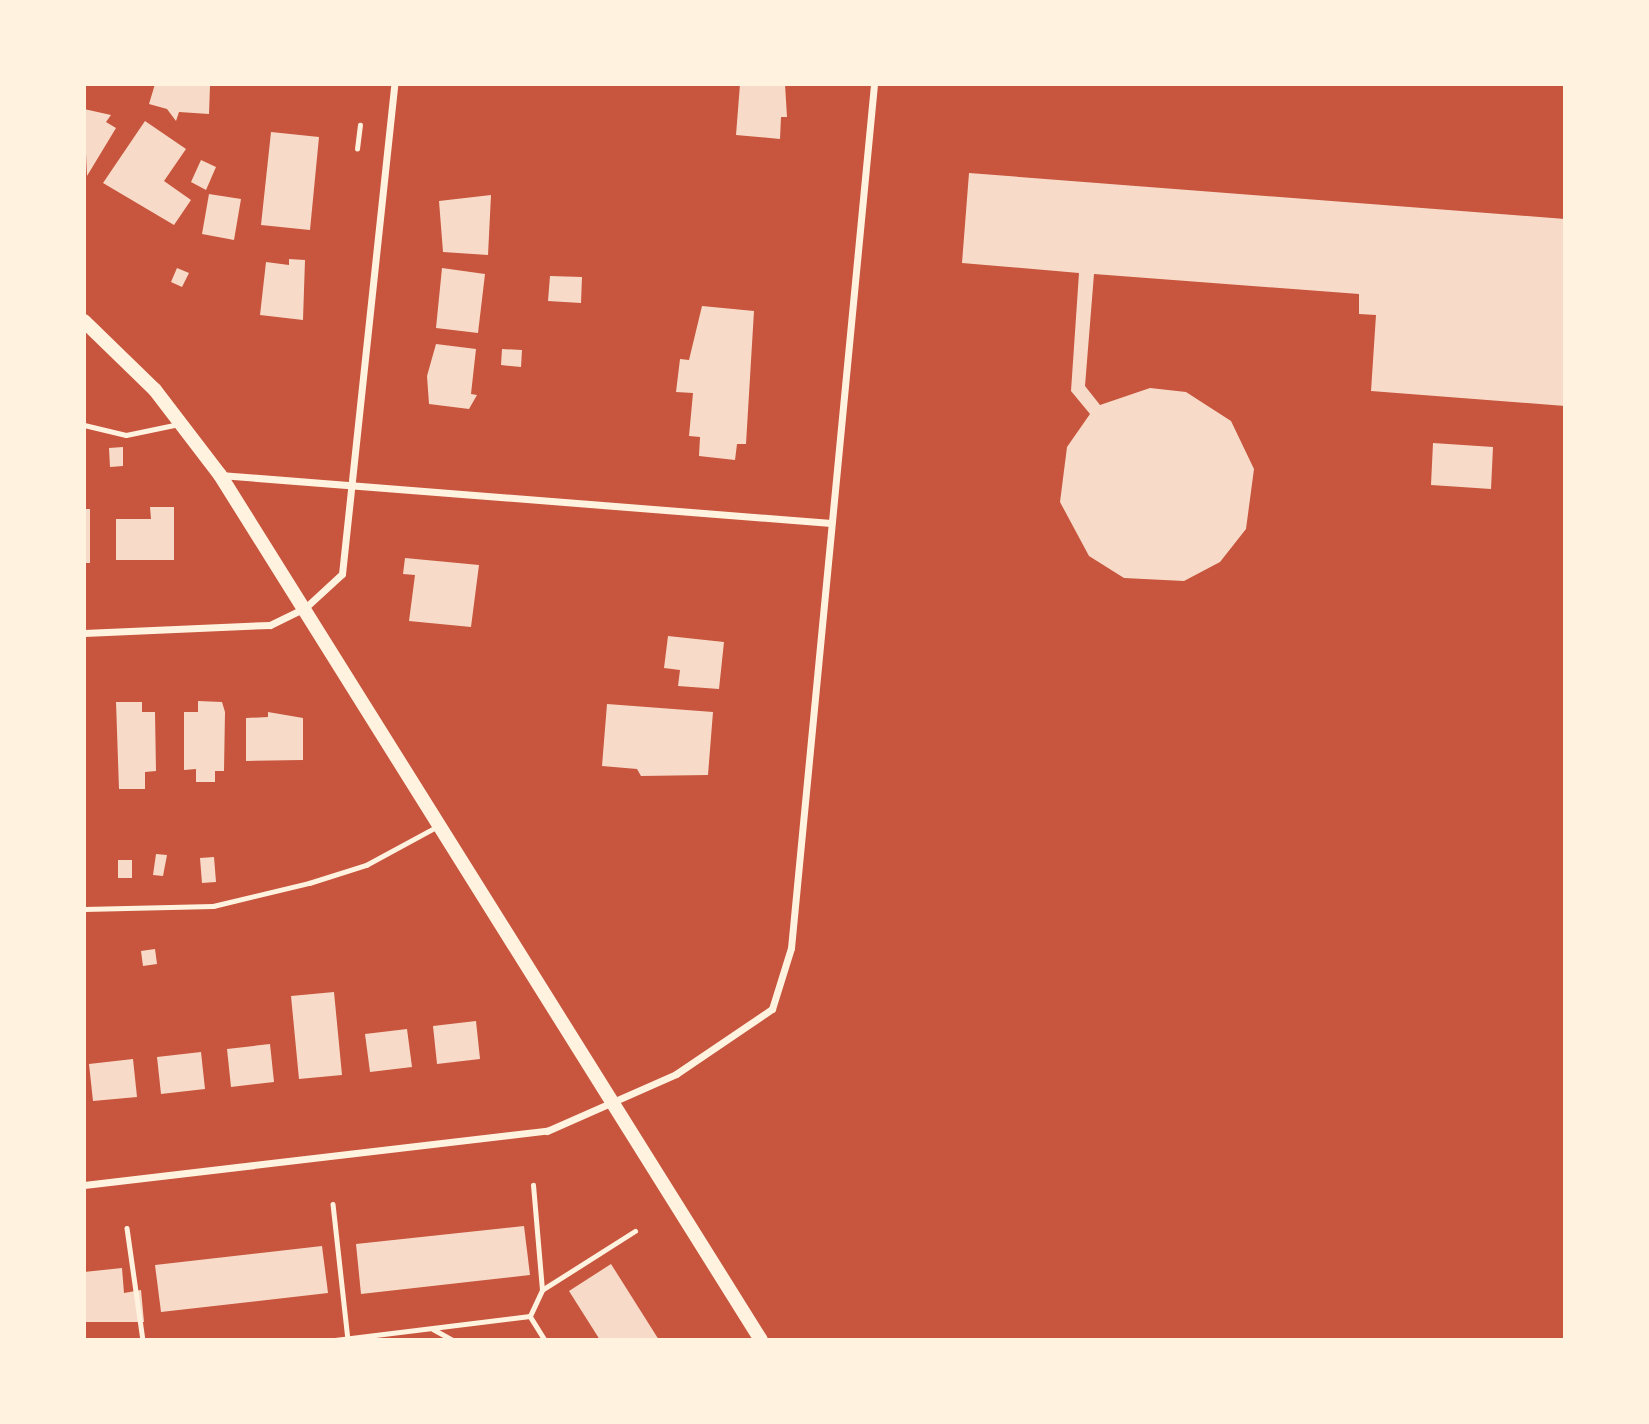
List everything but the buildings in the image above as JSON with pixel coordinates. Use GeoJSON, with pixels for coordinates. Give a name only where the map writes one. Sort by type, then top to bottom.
{"type":"FeatureCollection","features":[{"type":"Feature","properties":{"kind":"main road"},"geometry":{"type":"LineString","coordinates":[[84,321],[183,424],[220,475],[611,1105],[761,1340]]}},
{"type":"Feature","properties":{"kind":"street"},"geometry":{"type":"LineString","coordinates":[[84,633],[249,628],[305,608],[342,574],[355,483],[394,84]]}},
{"type":"Feature","properties":{"kind":"street"},"geometry":{"type":"LineString","coordinates":[[84,1185],[518,1137],[611,1105],[750,1028],[772,1009],[784,984],[874,84]]}},
{"type":"Feature","properties":{"kind":"street"},"geometry":{"type":"LineString","coordinates":[[220,475],[355,483],[831,523]]}},
{"type":"Feature","properties":{"kind":"lane"},"geometry":{"type":"LineString","coordinates":[[84,425],[126,435],[183,424]]}},
{"type":"Feature","properties":{"kind":"lane"},"geometry":{"type":"LineString","coordinates":[[84,909],[213,906],[309,883],[366,865],[439,825]]}},
{"type":"Feature","properties":{"kind":"path"},"geometry":{"type":"LineString","coordinates":[[356,149],[360,125]]}},
{"type":"Feature","properties":{"kind":"path"},"geometry":{"type":"LineString","coordinates":[[530,1316],[542,1290],[533,1185]]}},
{"type":"Feature","properties":{"kind":"path"},"geometry":{"type":"LineString","coordinates":[[333,1204],[348,1339]]}},
{"type":"Feature","properties":{"kind":"path"},"geometry":{"type":"LineString","coordinates":[[127,1228],[143,1340]]}},
{"type":"Feature","properties":{"kind":"path"},"geometry":{"type":"LineString","coordinates":[[542,1290],[635,1231]]}},
{"type":"Feature","properties":{"kind":"path"},"geometry":{"type":"LineString","coordinates":[[335,1340],[530,1316]]}},
{"type":"Feature","properties":{"kind":"path"},"geometry":{"type":"LineString","coordinates":[[530,1316],[545,1340]]}},
{"type":"Feature","properties":{"kind":"path"},"geometry":{"type":"LineString","coordinates":[[432,1328],[453,1340]]}},
{"type":"Feature","properties":{"kind":"path"},"geometry":{"type":"LineString","coordinates":[[269,1340],[299,1340]]}}]}
